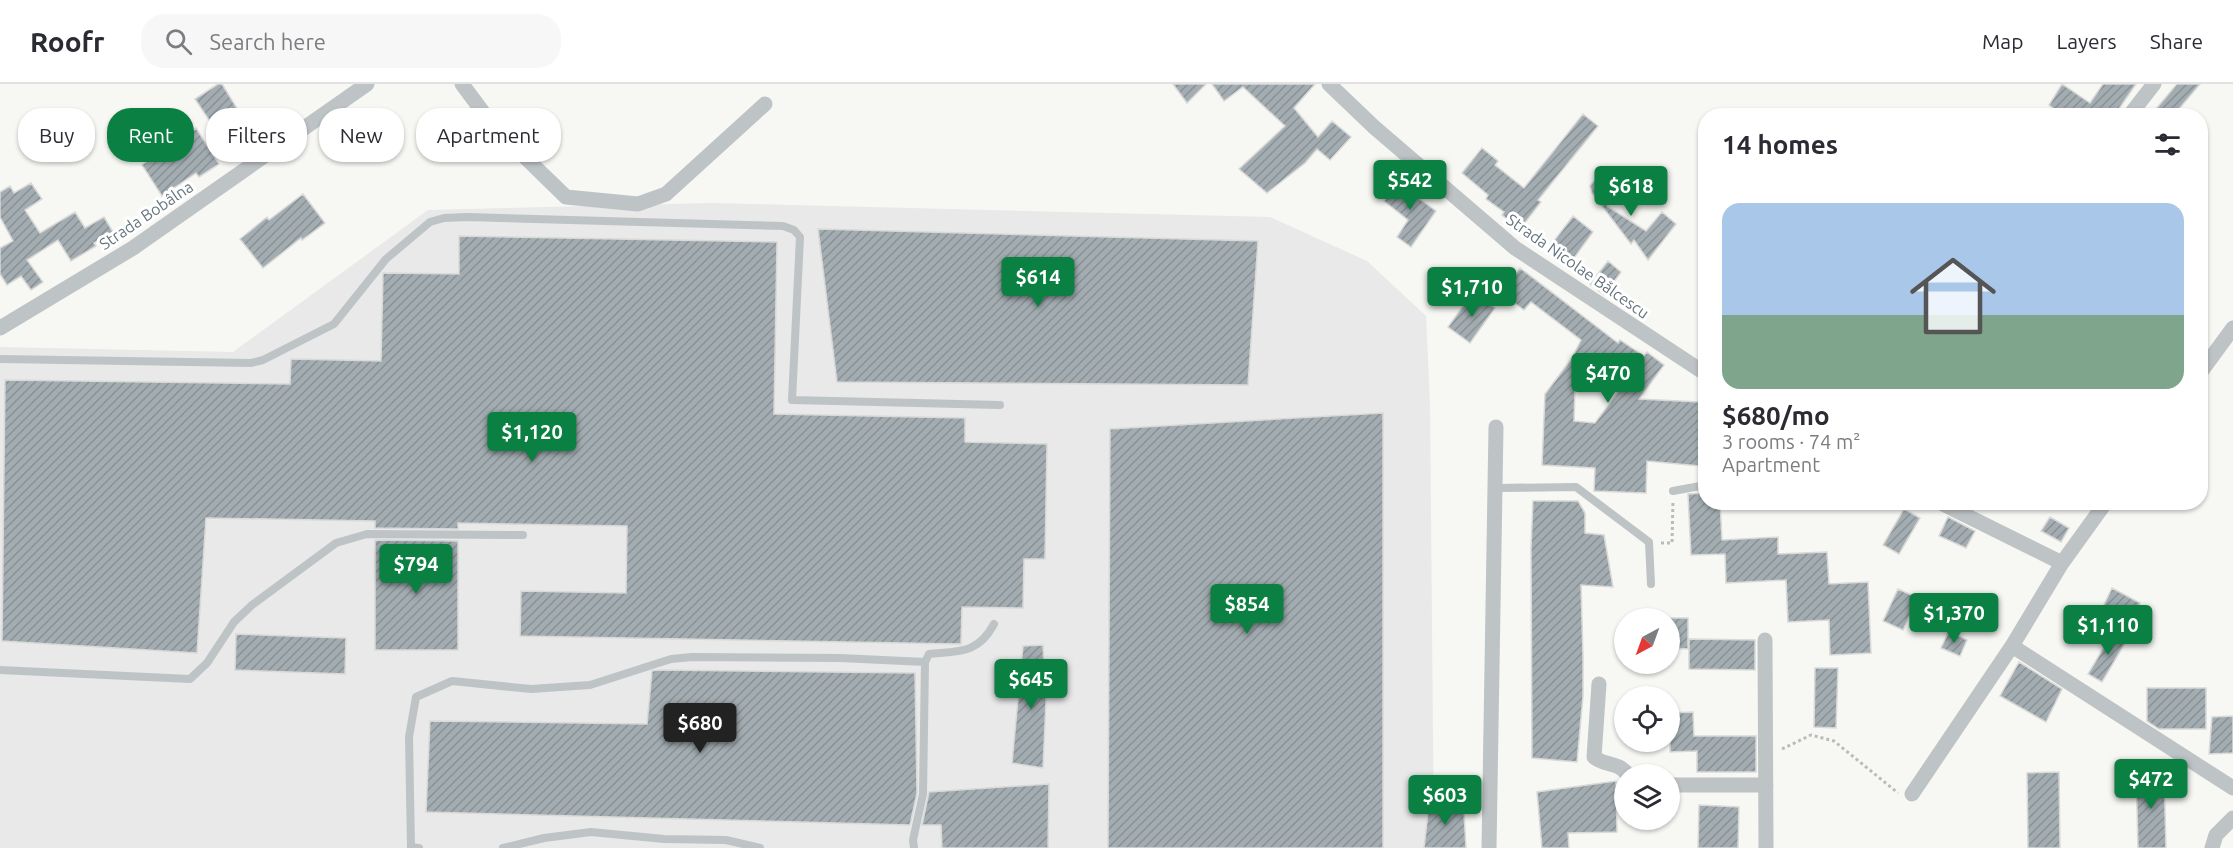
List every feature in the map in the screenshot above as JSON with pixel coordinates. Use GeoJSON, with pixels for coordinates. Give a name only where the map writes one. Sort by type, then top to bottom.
{"type":"FeatureCollection","features":[{"type":"Feature","properties":{"kind":"street","name":"Strada Bobâlna"},"geometry":{"type":"LineString","coordinates":[[0,328],[133,248],[367,84]]}},
{"type":"Feature","properties":{"kind":"street"},"geometry":{"type":"LineString","coordinates":[[462,84],[495,127],[566,197],[638,204],[666,194],[765,104]]}},
{"type":"Feature","properties":{"kind":"street","name":"Strada Nicolae Bălcescu"},"geometry":{"type":"LineString","coordinates":[[1329,84],[1374,127],[1515,248],[1698,369]]}},
{"type":"Feature","properties":{"kind":"street"},"geometry":{"type":"LineString","coordinates":[[2135,108],[2154,84]]}},
{"type":"Feature","properties":{"kind":"street"},"geometry":{"type":"LineString","coordinates":[[2208,362],[2233,328]]}},
{"type":"Feature","properties":{"kind":"street"},"geometry":{"type":"LineString","coordinates":[[1489,848],[1496,427]]}},
{"type":"Feature","properties":{"kind":"street"},"geometry":{"type":"LineString","coordinates":[[1955,510],[2062,563]]}},
{"type":"Feature","properties":{"kind":"street"},"geometry":{"type":"LineString","coordinates":[[1912,794],[2012,646],[2062,563],[2100,510]]}},
{"type":"Feature","properties":{"kind":"street"},"geometry":{"type":"LineString","coordinates":[[1765,640],[1766,848]]}},
{"type":"Feature","properties":{"kind":"street"},"geometry":{"type":"LineString","coordinates":[[2012,646],[2233,788]]}},
{"type":"Feature","properties":{"kind":"street"},"geometry":{"type":"LineString","coordinates":[[1599,684],[1594,757],[1598,761],[1614,765]]}},
{"type":"Feature","properties":{"kind":"street"},"geometry":{"type":"LineString","coordinates":[[1680,785],[1766,785]]}},
{"type":"Feature","properties":{"kind":"street"},"geometry":{"type":"LineString","coordinates":[[2212,848],[2216,835],[2233,818]]}},
{"type":"Feature","properties":{"kind":"lane"},"geometry":{"type":"LineString","coordinates":[[0,359],[251,363],[263,360],[334,324],[386,259],[430,222],[444,218],[467,216],[783,226],[794,230],[800,237],[792,400],[1000,405]]}},
{"type":"Feature","properties":{"kind":"lane"},"geometry":{"type":"LineString","coordinates":[[1673,490],[1698,486]]}},
{"type":"Feature","properties":{"kind":"lane"},"geometry":{"type":"LineString","coordinates":[[1496,488],[1576,487],[1649,542],[1651,584]]}},
{"type":"Feature","properties":{"kind":"lane"},"geometry":{"type":"LineString","coordinates":[[0,670],[190,680],[207,663],[234,622],[252,605],[336,543],[367,534],[523,534]]}},
{"type":"Feature","properties":{"kind":"lane"},"geometry":{"type":"LineString","coordinates":[[914,848],[924,794],[925,662],[929,654],[969,649],[986,639],[994,624]]}},
{"type":"Feature","properties":{"kind":"lane"},"geometry":{"type":"LineString","coordinates":[[419,848],[411,847],[409,737],[416,697],[452,681],[531,689],[590,685],[671,659],[692,657],[840,658],[925,662]]}},
{"type":"Feature","properties":{"kind":"lane"},"geometry":{"type":"LineString","coordinates":[[503,848],[544,838],[591,832],[664,839],[726,840],[760,848]]}},
{"type":"Feature","properties":{"kind":"path"},"geometry":{"type":"LineString","coordinates":[[1649,542],[1672,543],[1673,490]]}},
{"type":"Feature","properties":{"kind":"path"},"geometry":{"type":"LineString","coordinates":[[1765,759],[1811,735],[1834,741],[1899,795],[1912,794]]}},
{"type":"Feature","properties":{"kind":"shaded area"},"geometry":{"type":"Polygon","coordinates":[[[709,203],[1270,217],[1367,261],[1426,316],[1430,405],[1434,848],[0,848],[0,347],[233,352],[428,210],[709,203]]]}},
{"type":"Feature","properties":{"kind":"building"},"geometry":{"type":"Polygon","coordinates":[[[218,84],[222,84],[237,108],[206,108],[206,116],[195,99],[218,84]]]}},
{"type":"Feature","properties":{"kind":"building"},"geometry":{"type":"Polygon","coordinates":[[[1173,84],[1206,84],[1187,103],[1173,84]]]}},
{"type":"Feature","properties":{"kind":"building"},"geometry":{"type":"Polygon","coordinates":[[[1212,84],[1315,84],[1294,108],[1318,137],[1332,121],[1351,137],[1330,160],[1317,149],[1305,163],[1267,193],[1239,169],[1285,126],[1243,87],[1224,101],[1212,84]]]}},
{"type":"Feature","properties":{"kind":"building"},"geometry":{"type":"Polygon","coordinates":[[[2062,84],[2090,103],[2103,84],[2136,84],[2120,108],[2053,108],[2049,105],[2062,84]]]}},
{"type":"Feature","properties":{"kind":"building"},"geometry":{"type":"Polygon","coordinates":[[[2177,84],[2200,84],[2180,108],[2157,108],[2177,84]]]}},
{"type":"Feature","properties":{"kind":"building"},"geometry":{"type":"Polygon","coordinates":[[[1583,114],[1598,126],[1538,200],[1541,202],[1520,229],[1502,215],[1504,212],[1486,199],[1488,195],[1462,173],[1482,148],[1498,161],[1495,165],[1524,188],[1583,114]]]}},
{"type":"Feature","properties":{"kind":"building"},"geometry":{"type":"Polygon","coordinates":[[[196,128],[206,144],[206,162],[219,164],[199,177],[196,173],[162,196],[142,165],[146,162],[194,162],[194,129],[196,128]]]}},
{"type":"Feature","properties":{"kind":"building"},"geometry":{"type":"Polygon","coordinates":[[[1603,170],[1626,185],[1607,206],[1646,231],[1662,212],[1676,224],[1648,260],[1634,240],[1631,244],[1592,193],[1590,186],[1603,170]]]}},
{"type":"Feature","properties":{"kind":"building"},"geometry":{"type":"Polygon","coordinates":[[[1403,177],[1417,188],[1413,194],[1436,211],[1411,247],[1397,237],[1408,220],[1384,201],[1403,177]]]}},
{"type":"Feature","properties":{"kind":"building"},"geometry":{"type":"Polygon","coordinates":[[[31,183],[42,199],[25,210],[40,233],[75,212],[85,228],[104,217],[113,232],[94,243],[96,246],[71,261],[58,240],[27,260],[43,282],[31,290],[21,276],[7,285],[0,274],[0,248],[13,241],[0,217],[0,192],[10,186],[14,193],[31,183]]]}},
{"type":"Feature","properties":{"kind":"building"},"geometry":{"type":"Polygon","coordinates":[[[303,194],[325,223],[302,240],[301,238],[263,268],[240,239],[267,217],[269,220],[303,194]]]}},
{"type":"Feature","properties":{"kind":"building"},"geometry":{"type":"Polygon","coordinates":[[[1573,216],[1593,232],[1571,262],[1550,246],[1573,216]]]}},
{"type":"Feature","properties":{"kind":"building"},"geometry":{"type":"Polygon","coordinates":[[[818,229],[1258,241],[1248,385],[837,382],[818,229]]]}},
{"type":"Feature","properties":{"kind":"building"},"geometry":{"type":"Polygon","coordinates":[[[459,236],[777,242],[774,414],[965,418],[965,442],[1047,444],[1045,559],[1024,559],[1023,608],[962,607],[961,644],[520,636],[521,591],[626,593],[627,526],[458,523],[458,529],[375,528],[375,521],[206,518],[197,653],[2,641],[5,380],[290,384],[291,359],[381,361],[383,273],[459,274],[459,236]]]}},
{"type":"Feature","properties":{"kind":"building"},"geometry":{"type":"Polygon","coordinates":[[[1608,261],[1621,272],[1604,295],[1590,284],[1608,261]]]}},
{"type":"Feature","properties":{"kind":"building"},"geometry":{"type":"Polygon","coordinates":[[[1520,268],[1618,343],[1620,340],[1644,356],[1647,352],[1664,365],[1639,399],[1698,402],[1698,466],[1647,461],[1646,493],[1594,491],[1595,468],[1542,465],[1545,394],[1572,358],[1581,340],[1531,302],[1524,310],[1501,293],[1520,268]],[[1604,359],[1594,374],[1590,371],[1575,389],[1574,421],[1595,423],[1629,377],[1604,359]]]}},
{"type":"Feature","properties":{"kind":"building"},"geometry":{"type":"Polygon","coordinates":[[[1473,292],[1495,308],[1470,343],[1448,327],[1473,292]]]}},
{"type":"Feature","properties":{"kind":"building"},"geometry":{"type":"Polygon","coordinates":[[[1383,413],[1383,848],[1108,848],[1110,429],[1383,413]]]}},
{"type":"Feature","properties":{"kind":"building"},"geometry":{"type":"Polygon","coordinates":[[[1698,493],[1698,510],[1720,510],[1722,540],[1778,537],[1778,554],[1827,552],[1829,584],[1868,582],[1871,653],[1830,655],[1829,620],[1788,622],[1786,580],[1726,583],[1725,554],[1691,555],[1688,494],[1698,493]]]}},
{"type":"Feature","properties":{"kind":"building"},"geometry":{"type":"Polygon","coordinates":[[[1533,501],[1578,501],[1585,513],[1585,533],[1604,535],[1613,587],[1581,585],[1583,696],[1577,762],[1532,758],[1531,548],[1533,501]]]}},
{"type":"Feature","properties":{"kind":"building"},"geometry":{"type":"Polygon","coordinates":[[[1903,510],[1920,518],[1899,554],[1883,545],[1903,510]]]}},
{"type":"Feature","properties":{"kind":"building"},"geometry":{"type":"Polygon","coordinates":[[[1948,517],[1975,531],[1966,548],[1939,536],[1948,517]]]}},
{"type":"Feature","properties":{"kind":"building"},"geometry":{"type":"Polygon","coordinates":[[[2050,517],[2069,528],[2061,542],[2041,531],[2050,517]]]}},
{"type":"Feature","properties":{"kind":"building"},"geometry":{"type":"Polygon","coordinates":[[[375,540],[458,541],[458,650],[375,650],[375,540]]]}},
{"type":"Feature","properties":{"kind":"building"},"geometry":{"type":"Polygon","coordinates":[[[2112,588],[2140,603],[2128,624],[2102,609],[2112,588]]]}},
{"type":"Feature","properties":{"kind":"building"},"geometry":{"type":"Polygon","coordinates":[[[1898,589],[1918,598],[1903,630],[1883,621],[1898,589]]]}},
{"type":"Feature","properties":{"kind":"building"},"geometry":{"type":"Polygon","coordinates":[[[1680,618],[1688,618],[1688,649],[1680,649],[1680,618]]]}},
{"type":"Feature","properties":{"kind":"building"},"geometry":{"type":"Polygon","coordinates":[[[2114,630],[2128,638],[2102,682],[2088,674],[2114,630]]]}},
{"type":"Feature","properties":{"kind":"building"},"geometry":{"type":"Polygon","coordinates":[[[1949,631],[1967,640],[1960,656],[1941,648],[1949,631]]]}},
{"type":"Feature","properties":{"kind":"building"},"geometry":{"type":"Polygon","coordinates":[[[236,634],[346,638],[345,674],[235,670],[236,634]]]}},
{"type":"Feature","properties":{"kind":"building"},"geometry":{"type":"Polygon","coordinates":[[[1689,639],[1755,640],[1755,670],[1689,669],[1689,639]]]}},
{"type":"Feature","properties":{"kind":"building"},"geometry":{"type":"Polygon","coordinates":[[[1043,645],[1046,701],[1043,768],[1012,763],[1023,646],[1043,645]]]}},
{"type":"Feature","properties":{"kind":"building"},"geometry":{"type":"Polygon","coordinates":[[[2019,662],[2062,689],[2046,722],[2000,696],[2019,662]]]}},
{"type":"Feature","properties":{"kind":"building"},"geometry":{"type":"Polygon","coordinates":[[[1815,668],[1838,668],[1836,728],[1814,727],[1815,668]]]}},
{"type":"Feature","properties":{"kind":"building"},"geometry":{"type":"Polygon","coordinates":[[[652,671],[915,673],[917,793],[910,825],[426,812],[430,721],[647,724],[652,671]]]}},
{"type":"Feature","properties":{"kind":"building"},"geometry":{"type":"Polygon","coordinates":[[[2147,688],[2206,688],[2206,729],[2159,729],[2147,721],[2147,688]]]}},
{"type":"Feature","properties":{"kind":"building"},"geometry":{"type":"Polygon","coordinates":[[[1693,712],[1694,736],[1756,736],[1756,772],[1697,772],[1697,751],[1680,752],[1680,713],[1693,712]]]}},
{"type":"Feature","properties":{"kind":"building"},"geometry":{"type":"Polygon","coordinates":[[[2233,716],[2233,753],[2209,754],[2212,717],[2233,716]]]}},
{"type":"Feature","properties":{"kind":"building"},"geometry":{"type":"Polygon","coordinates":[[[2164,771],[2166,848],[2138,848],[2136,772],[2164,771]]]}},
{"type":"Feature","properties":{"kind":"building"},"geometry":{"type":"Polygon","coordinates":[[[2059,772],[2060,848],[2028,848],[2027,773],[2059,772]]]}},
{"type":"Feature","properties":{"kind":"building"},"geometry":{"type":"Polygon","coordinates":[[[1614,781],[1614,830],[1617,832],[1568,833],[1569,848],[1542,848],[1537,792],[1614,781]]]}},
{"type":"Feature","properties":{"kind":"building"},"geometry":{"type":"Polygon","coordinates":[[[1049,784],[1048,848],[942,848],[941,825],[922,825],[929,792],[1049,784]]]}},
{"type":"Feature","properties":{"kind":"building"},"geometry":{"type":"Polygon","coordinates":[[[1435,795],[1453,796],[1452,807],[1464,813],[1466,848],[1424,848],[1428,813],[1436,813],[1435,795]]]}},
{"type":"Feature","properties":{"kind":"building"},"geometry":{"type":"Polygon","coordinates":[[[1699,805],[1739,807],[1738,848],[1698,848],[1699,805]]]}}]}
